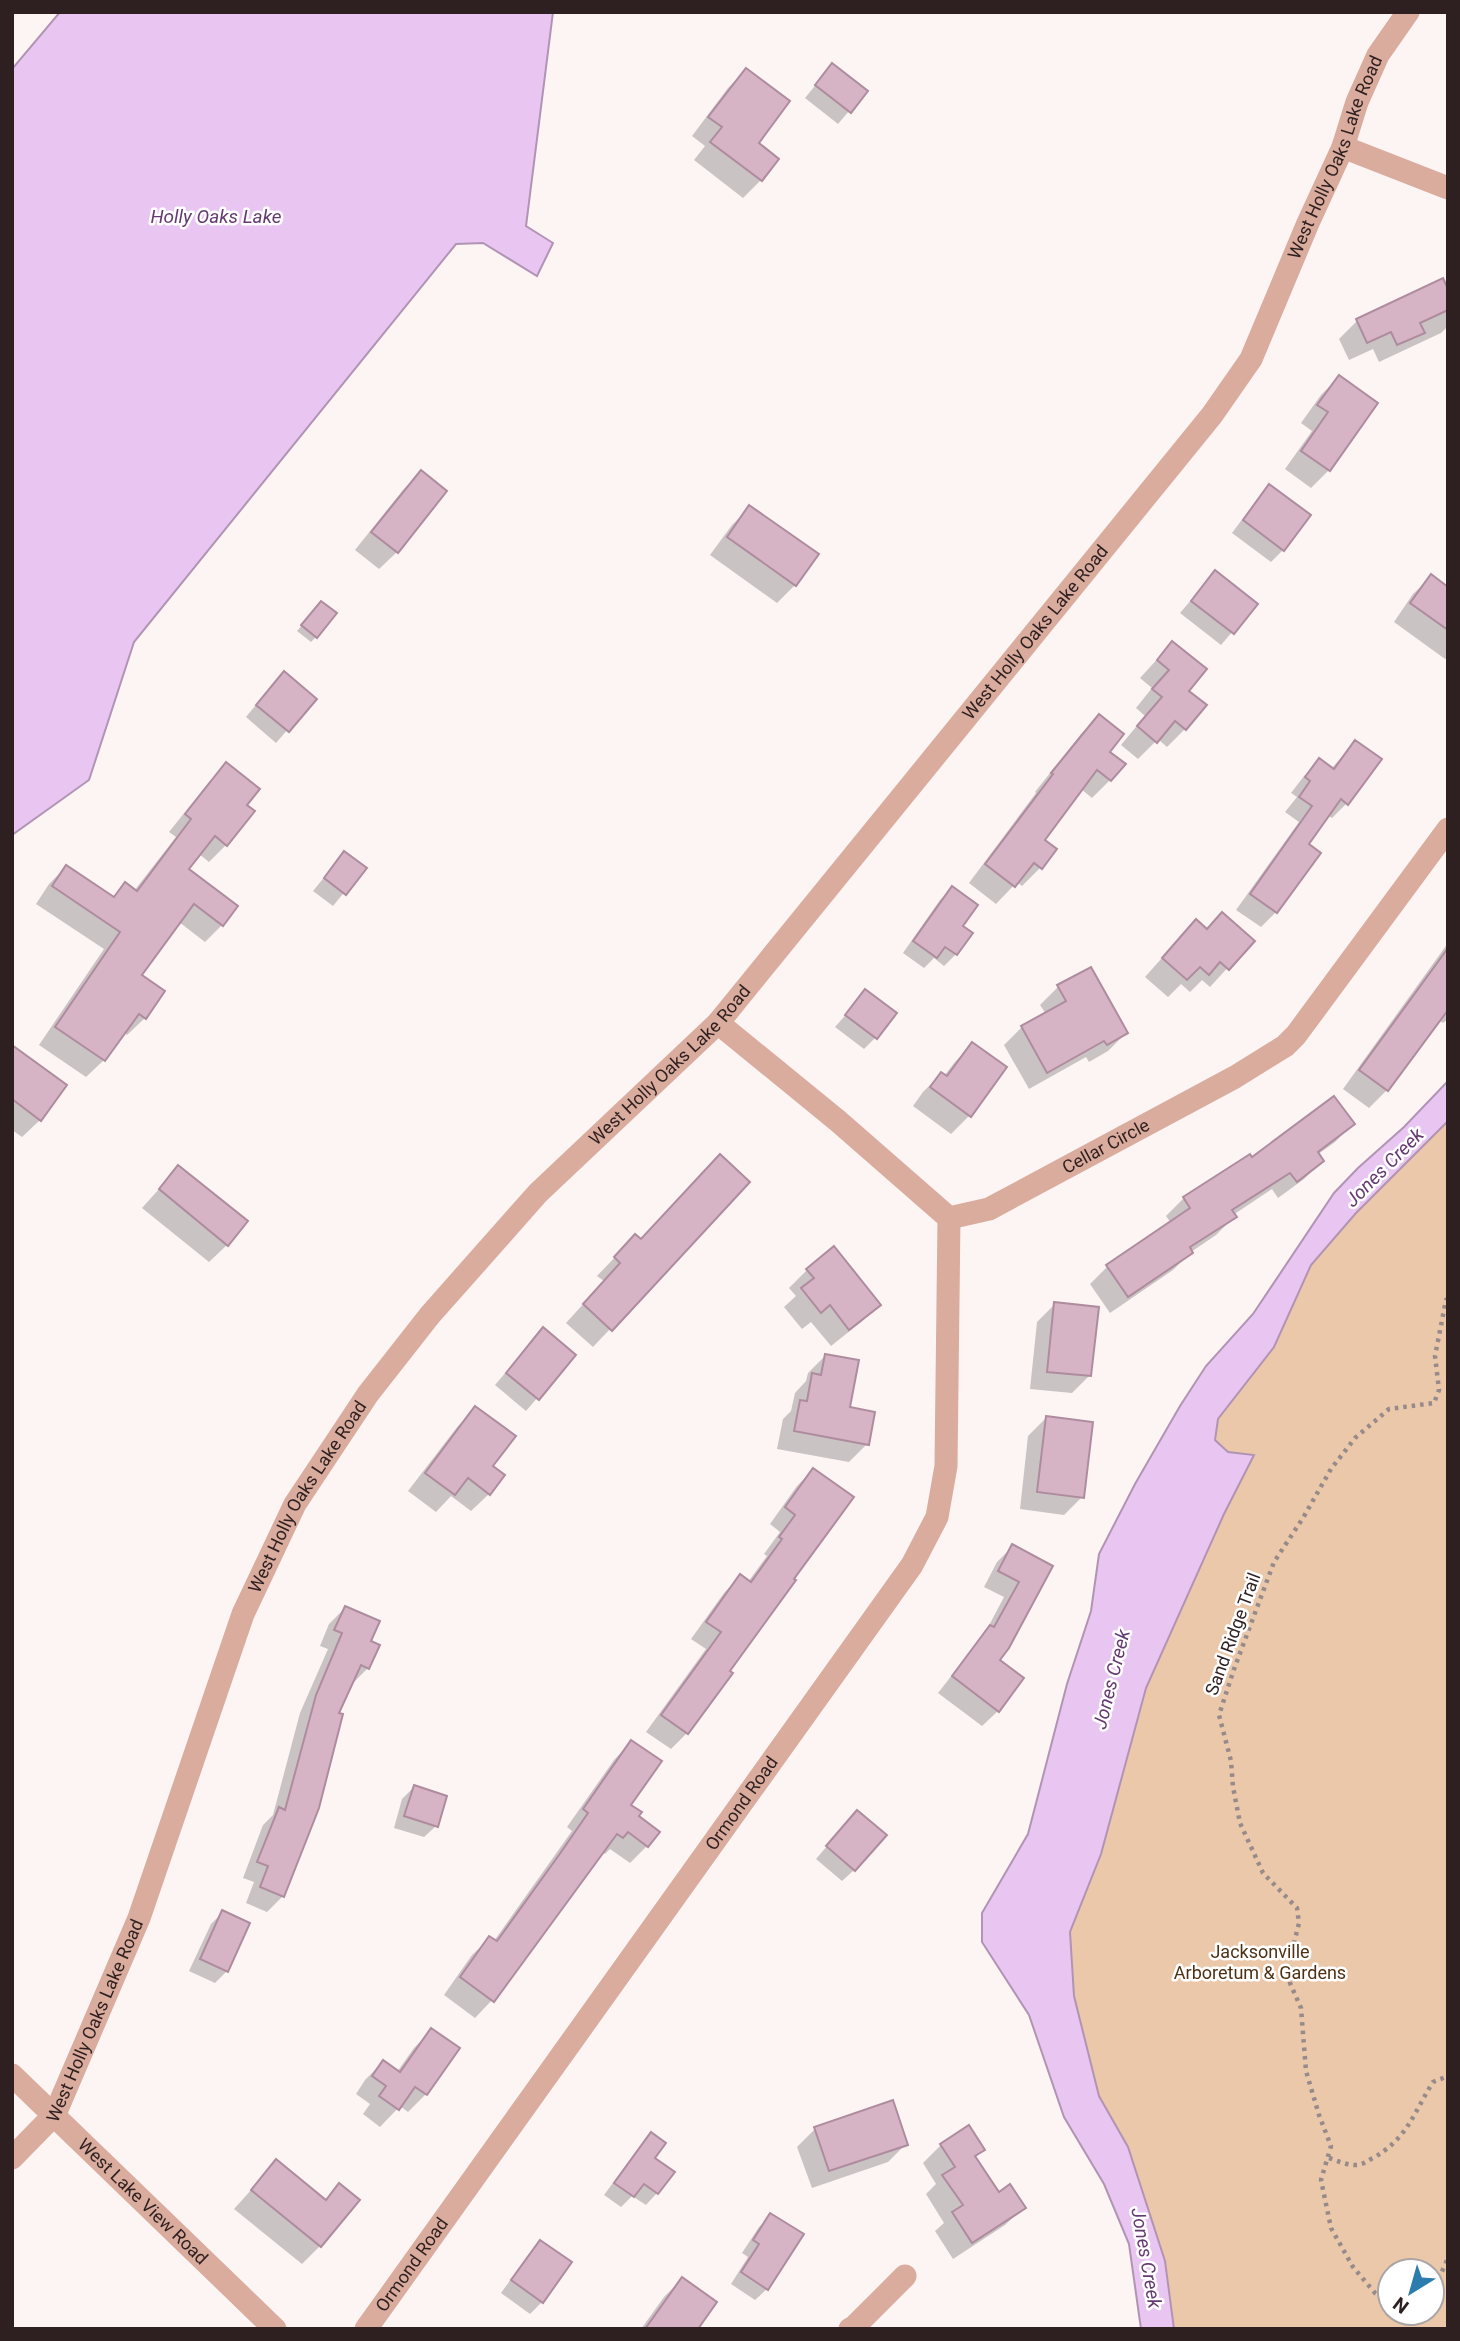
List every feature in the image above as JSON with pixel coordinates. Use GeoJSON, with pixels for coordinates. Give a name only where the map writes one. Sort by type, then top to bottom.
{"type":"FeatureCollection","features":[{"type":"Feature","properties":{"kind":"street","name":"West Holly Oaks Lake Road"},"geometry":{"type":"LineString","coordinates":[[12,2158],[55,2114],[139,1918],[243,1614],[295,1504],[368,1394],[430,1315],[538,1193],[718,1023],[1220,404],[1251,359],[1343,147],[1357,102],[1378,55],[1408,12]]}},
{"type":"Feature","properties":{"kind":"street"},"geometry":{"type":"LineString","coordinates":[[1343,147],[1448,188]]}},
{"type":"Feature","properties":{"kind":"street","name":"Cellar Circle"},"geometry":{"type":"LineString","coordinates":[[949,1218],[989,1209],[1235,1077],[1285,1046],[1330,990],[1448,829]]}},
{"type":"Feature","properties":{"kind":"street"},"geometry":{"type":"LineString","coordinates":[[718,1023],[838,1121],[949,1218]]}},
{"type":"Feature","properties":{"kind":"street","name":"Ormond Road"},"geometry":{"type":"LineString","coordinates":[[366,2329],[912,1566],[937,1517],[946,1465],[949,1218]]}},
{"type":"Feature","properties":{"kind":"street","name":"West Lake View Road"},"geometry":{"type":"LineString","coordinates":[[12,2075],[275,2329]]}},
{"type":"Feature","properties":{"kind":"street"},"geometry":{"type":"LineString","coordinates":[[850,2329],[905,2276]]}},
{"type":"Feature","properties":{"kind":"path","name":"Sand Ridge Trail"},"geometry":{"type":"LineString","coordinates":[[1376,2294],[1353,2267],[1331,2228],[1321,2180],[1331,2146],[1318,2115],[1306,2071],[1301,2008],[1290,1983],[1289,1963],[1298,1923],[1297,1908],[1263,1873],[1240,1822],[1231,1761],[1219,1715],[1274,1562],[1331,1469],[1354,1438],[1389,1409],[1434,1403],[1439,1390],[1435,1356],[1448,1298]]}},
{"type":"Feature","properties":{"kind":"path"},"geometry":{"type":"LineString","coordinates":[[1329,2158],[1348,2165],[1360,2165],[1379,2155],[1399,2140],[1433,2082],[1448,2077]]}},
{"type":"Feature","properties":{"kind":"green space","name":"Jacksonville Arboretum & Gardens"},"geometry":{"type":"Polygon","coordinates":[[[1448,1121],[1448,2329],[1174,2329],[1165,2261],[1128,2147],[1099,2096],[1074,1996],[1070,1932],[1101,1854],[1146,1688],[1253,1455],[1228,1452],[1215,1440],[1218,1419],[1274,1347],[1311,1265],[1356,1213],[1448,1121]]]}},
{"type":"Feature","properties":{"kind":"water","name":"Holly Oaks Lake"},"geometry":{"type":"Polygon","coordinates":[[[60,12],[553,12],[526,226],[553,243],[537,276],[483,243],[456,244],[134,642],[89,780],[12,835],[12,69],[60,12]]]}},
{"type":"Feature","properties":{"kind":"water","name":"Jones Creek"},"geometry":{"type":"Polygon","coordinates":[[[1448,1081],[1448,1121],[1356,1213],[1311,1265],[1274,1347],[1218,1419],[1215,1440],[1228,1452],[1254,1455],[1224,1514],[1146,1688],[1101,1854],[1070,1932],[1074,1996],[1099,2096],[1128,2147],[1165,2261],[1174,2329],[1141,2329],[1129,2244],[1104,2184],[1064,2117],[1029,2015],[982,1942],[982,1913],[1028,1834],[1067,1684],[1091,1611],[1099,1554],[1135,1484],[1206,1366],[1253,1314],[1334,1193],[1448,1081]]]}},
{"type":"Feature","properties":{"kind":"building"},"geometry":{"type":"Polygon","coordinates":[[[832,63],[868,91],[851,113],[815,85],[832,63]]]}},
{"type":"Feature","properties":{"kind":"building"},"geometry":{"type":"Polygon","coordinates":[[[746,68],[790,101],[759,143],[779,159],[762,181],[710,142],[722,127],[708,117],[746,68]]]}},
{"type":"Feature","properties":{"kind":"building"},"geometry":{"type":"Polygon","coordinates":[[[1443,278],[1448,289],[1448,310],[1420,323],[1425,333],[1397,345],[1391,332],[1367,343],[1356,319],[1443,278]]]}},
{"type":"Feature","properties":{"kind":"building"},"geometry":{"type":"Polygon","coordinates":[[[1339,375],[1378,403],[1330,471],[1301,451],[1328,412],[1317,405],[1339,375]]]}},
{"type":"Feature","properties":{"kind":"building"},"geometry":{"type":"Polygon","coordinates":[[[421,470],[447,491],[398,553],[371,532],[421,470]]]}},
{"type":"Feature","properties":{"kind":"building"},"geometry":{"type":"Polygon","coordinates":[[[1269,484],[1311,515],[1284,551],[1243,520],[1269,484]]]}},
{"type":"Feature","properties":{"kind":"building"},"geometry":{"type":"Polygon","coordinates":[[[749,505],[819,554],[796,586],[727,537],[749,505]]]}},
{"type":"Feature","properties":{"kind":"building"},"geometry":{"type":"Polygon","coordinates":[[[1215,570],[1258,604],[1234,634],[1191,601],[1215,570]]]}},
{"type":"Feature","properties":{"kind":"building"},"geometry":{"type":"Polygon","coordinates":[[[1431,574],[1448,587],[1448,630],[1410,603],[1431,574]]]}},
{"type":"Feature","properties":{"kind":"building"},"geometry":{"type":"Polygon","coordinates":[[[321,601],[337,613],[317,638],[301,625],[321,601]]]}},
{"type":"Feature","properties":{"kind":"building"},"geometry":{"type":"Polygon","coordinates":[[[1172,641],[1207,669],[1189,691],[1207,705],[1186,730],[1175,721],[1157,743],[1137,726],[1162,697],[1152,689],[1169,670],[1157,660],[1172,641]]]}},
{"type":"Feature","properties":{"kind":"building"},"geometry":{"type":"Polygon","coordinates":[[[284,671],[317,699],[289,732],[256,705],[284,671]]]}},
{"type":"Feature","properties":{"kind":"building"},"geometry":{"type":"Polygon","coordinates":[[[1099,714],[1124,734],[1110,752],[1126,764],[1111,781],[1097,770],[1045,840],[1057,849],[1042,869],[1034,863],[1015,887],[985,864],[1053,774],[1051,773],[1099,714]]]}},
{"type":"Feature","properties":{"kind":"building"},"geometry":{"type":"Polygon","coordinates":[[[1355,740],[1382,759],[1348,805],[1341,799],[1309,844],[1321,853],[1277,913],[1250,894],[1312,806],[1299,797],[1310,781],[1305,777],[1319,758],[1334,769],[1355,740]]]}},
{"type":"Feature","properties":{"kind":"building"},"geometry":{"type":"Polygon","coordinates":[[[226,762],[260,789],[247,805],[255,811],[227,846],[215,836],[189,869],[238,906],[223,926],[194,904],[142,975],[165,991],[146,1019],[139,1014],[105,1061],[55,1027],[120,932],[52,886],[66,865],[114,897],[125,882],[137,891],[191,819],[185,814],[226,762]]]}},
{"type":"Feature","properties":{"kind":"building"},"geometry":{"type":"Polygon","coordinates":[[[344,851],[367,868],[346,895],[324,878],[344,851]]]}},
{"type":"Feature","properties":{"kind":"building"},"geometry":{"type":"Polygon","coordinates":[[[952,886],[978,905],[963,926],[973,933],[957,955],[945,947],[937,958],[913,941],[952,886]]]}},
{"type":"Feature","properties":{"kind":"building"},"geometry":{"type":"Polygon","coordinates":[[[1222,912],[1255,941],[1229,970],[1220,962],[1209,975],[1200,967],[1187,980],[1162,958],[1196,919],[1207,929],[1222,912]]]}},
{"type":"Feature","properties":{"kind":"building"},"geometry":{"type":"Polygon","coordinates":[[[1448,948],[1448,1010],[1388,1091],[1359,1070],[1448,948]]]}},
{"type":"Feature","properties":{"kind":"building"},"geometry":{"type":"Polygon","coordinates":[[[1091,967],[1128,1033],[1107,1045],[1104,1041],[1047,1073],[1021,1026],[1066,1001],[1057,985],[1091,967]]]}},
{"type":"Feature","properties":{"kind":"building"},"geometry":{"type":"Polygon","coordinates":[[[865,989],[897,1013],[877,1039],[845,1015],[865,989]]]}},
{"type":"Feature","properties":{"kind":"building"},"geometry":{"type":"Polygon","coordinates":[[[972,1042],[1007,1067],[971,1117],[930,1087],[941,1072],[947,1076],[972,1042]]]}},
{"type":"Feature","properties":{"kind":"building"},"geometry":{"type":"Polygon","coordinates":[[[12,1045],[67,1085],[41,1121],[12,1099],[12,1045]]]}},
{"type":"Feature","properties":{"kind":"building"},"geometry":{"type":"Polygon","coordinates":[[[1334,1096],[1355,1124],[1318,1152],[1324,1161],[1297,1182],[1290,1173],[1232,1210],[1237,1217],[1190,1247],[1193,1253],[1128,1297],[1106,1265],[1190,1208],[1183,1197],[1250,1154],[1252,1157],[1334,1096]]]}},
{"type":"Feature","properties":{"kind":"building"},"geometry":{"type":"Polygon","coordinates":[[[720,1154],[750,1182],[612,1331],[583,1304],[620,1263],[614,1257],[635,1234],[641,1239],[720,1154]]]}},
{"type":"Feature","properties":{"kind":"building"},"geometry":{"type":"Polygon","coordinates":[[[178,1165],[248,1221],[228,1246],[159,1189],[178,1165]]]}},
{"type":"Feature","properties":{"kind":"building"},"geometry":{"type":"Polygon","coordinates":[[[834,1246],[881,1305],[849,1330],[830,1305],[821,1313],[801,1288],[814,1278],[806,1269],[834,1246]]]}},
{"type":"Feature","properties":{"kind":"building"},"geometry":{"type":"Polygon","coordinates":[[[1054,1302],[1099,1307],[1091,1376],[1047,1372],[1054,1302]]]}},
{"type":"Feature","properties":{"kind":"building"},"geometry":{"type":"Polygon","coordinates":[[[543,1327],[576,1355],[539,1400],[506,1373],[543,1327]]]}},
{"type":"Feature","properties":{"kind":"building"},"geometry":{"type":"Polygon","coordinates":[[[825,1354],[859,1360],[850,1407],[875,1412],[869,1445],[794,1431],[800,1400],[807,1401],[812,1373],[821,1375],[825,1354]]]}},
{"type":"Feature","properties":{"kind":"building"},"geometry":{"type":"Polygon","coordinates":[[[475,1406],[516,1436],[493,1466],[505,1475],[490,1495],[468,1478],[455,1495],[425,1473],[475,1406]]]}},
{"type":"Feature","properties":{"kind":"building"},"geometry":{"type":"Polygon","coordinates":[[[1046,1416],[1093,1422],[1084,1498],[1037,1492],[1046,1416]]]}},
{"type":"Feature","properties":{"kind":"building"},"geometry":{"type":"Polygon","coordinates":[[[813,1468],[854,1497],[794,1579],[796,1580],[730,1671],[733,1673],[688,1734],[661,1715],[721,1632],[706,1622],[740,1574],[751,1582],[782,1539],[779,1537],[795,1515],[785,1507],[813,1468]]]}},
{"type":"Feature","properties":{"kind":"building"},"geometry":{"type":"Polygon","coordinates":[[[1012,1544],[1053,1566],[1000,1660],[1024,1678],[999,1712],[952,1676],[990,1625],[994,1627],[1019,1582],[998,1571],[1012,1544]]]}},
{"type":"Feature","properties":{"kind":"building"},"geometry":{"type":"Polygon","coordinates":[[[345,1606],[380,1621],[371,1641],[380,1645],[369,1669],[361,1665],[339,1713],[343,1714],[319,1808],[284,1897],[260,1887],[268,1866],[257,1862],[279,1807],[285,1810],[316,1695],[342,1633],[334,1630],[345,1606]]]}},
{"type":"Feature","properties":{"kind":"building"},"geometry":{"type":"Polygon","coordinates":[[[631,1740],[662,1761],[631,1805],[642,1812],[639,1816],[660,1832],[648,1847],[628,1832],[623,1838],[617,1834],[494,2002],[460,1977],[489,1936],[497,1941],[588,1813],[583,1809],[631,1740]]]}},
{"type":"Feature","properties":{"kind":"building"},"geometry":{"type":"Polygon","coordinates":[[[414,1785],[447,1796],[438,1827],[404,1816],[414,1785]]]}},
{"type":"Feature","properties":{"kind":"building"},"geometry":{"type":"Polygon","coordinates":[[[857,1810],[887,1835],[855,1871],[826,1846],[857,1810]]]}},
{"type":"Feature","properties":{"kind":"building"},"geometry":{"type":"Polygon","coordinates":[[[222,1910],[250,1923],[228,1972],[200,1959],[222,1910]]]}},
{"type":"Feature","properties":{"kind":"building"},"geometry":{"type":"Polygon","coordinates":[[[431,2028],[460,2048],[427,2095],[415,2087],[399,2110],[379,2096],[386,2086],[372,2076],[383,2060],[400,2072],[431,2028]]]}},
{"type":"Feature","properties":{"kind":"building"},"geometry":{"type":"Polygon","coordinates":[[[893,2100],[908,2145],[829,2171],[814,2127],[893,2100]]]}},
{"type":"Feature","properties":{"kind":"building"},"geometry":{"type":"Polygon","coordinates":[[[969,2125],[985,2150],[975,2156],[999,2192],[1010,2184],[1026,2208],[972,2243],[952,2212],[963,2205],[942,2175],[955,2167],[940,2144],[969,2125]]]}},
{"type":"Feature","properties":{"kind":"building"},"geometry":{"type":"Polygon","coordinates":[[[651,2132],[666,2143],[655,2158],[675,2172],[658,2194],[644,2184],[634,2197],[614,2183],[651,2132]]]}},
{"type":"Feature","properties":{"kind":"building"},"geometry":{"type":"Polygon","coordinates":[[[276,2159],[326,2200],[339,2183],[360,2200],[321,2247],[251,2190],[276,2159]]]}},
{"type":"Feature","properties":{"kind":"building"},"geometry":{"type":"Polygon","coordinates":[[[770,2213],[804,2234],[768,2290],[741,2272],[759,2244],[753,2240],[770,2213]]]}},
{"type":"Feature","properties":{"kind":"building"},"geometry":{"type":"Polygon","coordinates":[[[540,2240],[572,2262],[543,2303],[511,2280],[540,2240]]]}},
{"type":"Feature","properties":{"kind":"building"},"geometry":{"type":"Polygon","coordinates":[[[682,2277],[717,2302],[698,2329],[645,2329],[682,2277]]]}}]}
